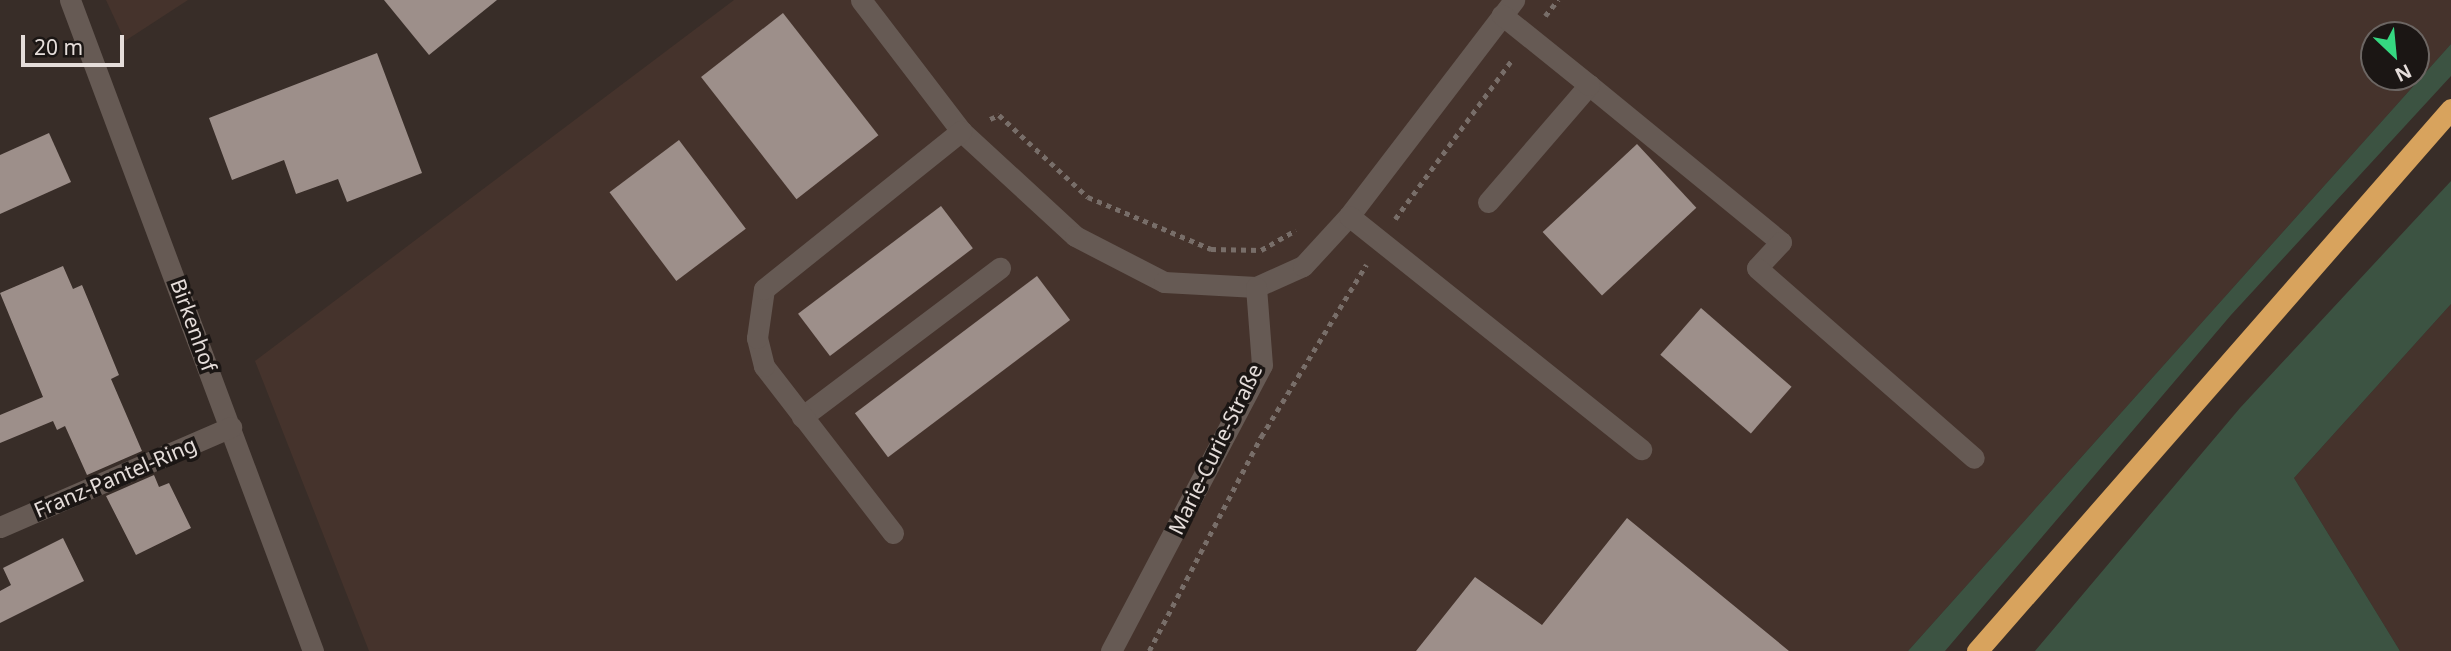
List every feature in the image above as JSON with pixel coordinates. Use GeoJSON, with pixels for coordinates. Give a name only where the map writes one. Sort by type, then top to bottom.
{"type":"FeatureCollection","features":[{"type":"Feature","properties":{"kind":"highway"},"geometry":{"type":"LineString","coordinates":[[1977,651],[2451,109]]}},
{"type":"Feature","properties":{"kind":"street","name":"Birkenhof"},"geometry":{"type":"LineString","coordinates":[[70,0],[313,651]]}},
{"type":"Feature","properties":{"kind":"street"},"geometry":{"type":"LineString","coordinates":[[861,0],[961,131],[1075,236],[1164,282],[1256,287],[1303,266],[1349,216],[1380,170],[1508,7],[1531,36],[1781,242],[1757,268],[1974,458]]}},
{"type":"Feature","properties":{"kind":"street"},"geometry":{"type":"LineString","coordinates":[[1488,202],[1589,85]]}},
{"type":"Feature","properties":{"kind":"street"},"geometry":{"type":"LineString","coordinates":[[893,533],[764,366],[757,338],[764,289],[961,131]]}},
{"type":"Feature","properties":{"kind":"street"},"geometry":{"type":"LineString","coordinates":[[1349,216],[1641,449]]}},
{"type":"Feature","properties":{"kind":"street"},"geometry":{"type":"LineString","coordinates":[[802,417],[1000,268]]}},
{"type":"Feature","properties":{"kind":"street","name":"Marie-Curie-Straße"},"geometry":{"type":"LineString","coordinates":[[1111,651],[1262,365],[1256,287]]}},
{"type":"Feature","properties":{"kind":"street","name":"Franz-Pantel-Ring"},"geometry":{"type":"LineString","coordinates":[[0,527],[231,427]]}},
{"type":"Feature","properties":{"kind":"path"},"geometry":{"type":"LineString","coordinates":[[1149,651],[1261,437],[1380,242],[1410,195],[1558,0]]}},
{"type":"Feature","properties":{"kind":"path"},"geometry":{"type":"LineString","coordinates":[[961,131],[999,115],[1088,197],[1211,249],[1261,250],[1302,226]]}},
{"type":"Feature","properties":{"kind":"path"},"geometry":{"type":"LineString","coordinates":[[1380,170],[1410,195]]}},
{"type":"Feature","properties":{"kind":"shaded area"},"geometry":{"type":"Polygon","coordinates":[[[106,0],[188,0],[125,41],[106,0]]]}},
{"type":"Feature","properties":{"kind":"shaded area"},"geometry":{"type":"Polygon","coordinates":[[[734,0],[2451,0],[2451,44],[2430,67],[2430,21],[2360,21],[2360,91],[2409,91],[1908,651],[369,651],[255,361],[734,0]]]}},
{"type":"Feature","properties":{"kind":"shaded area"},"geometry":{"type":"Polygon","coordinates":[[[2451,304],[2451,651],[2400,651],[2294,478],[2451,304]]]}},
{"type":"Feature","properties":{"kind":"green space"},"geometry":{"type":"Polygon","coordinates":[[[2451,44],[2451,76],[2231,315],[1945,651],[1908,651],[2409,91],[2430,91],[2430,67],[2451,44]]]}},
{"type":"Feature","properties":{"kind":"green space"},"geometry":{"type":"Polygon","coordinates":[[[2451,181],[2451,304],[2294,478],[2400,651],[2035,651],[2240,408],[2451,181]]]}},
{"type":"Feature","properties":{"kind":"building"},"geometry":{"type":"Polygon","coordinates":[[[384,0],[497,0],[429,55],[384,0]]]}},
{"type":"Feature","properties":{"kind":"building"},"geometry":{"type":"Polygon","coordinates":[[[783,13],[878,135],[796,199],[701,77],[783,13]]]}},
{"type":"Feature","properties":{"kind":"building"},"geometry":{"type":"Polygon","coordinates":[[[377,53],[422,173],[347,202],[338,179],[296,194],[284,160],[232,180],[209,118],[377,53]]]}},
{"type":"Feature","properties":{"kind":"building"},"geometry":{"type":"Polygon","coordinates":[[[49,133],[71,182],[0,214],[0,155],[49,133]]]}},
{"type":"Feature","properties":{"kind":"building"},"geometry":{"type":"Polygon","coordinates":[[[679,140],[746,229],[676,281],[610,192],[679,140]]]}},
{"type":"Feature","properties":{"kind":"building"},"geometry":{"type":"Polygon","coordinates":[[[1637,144],[1696,208],[1602,296],[1543,232],[1637,144]]]}},
{"type":"Feature","properties":{"kind":"building"},"geometry":{"type":"Polygon","coordinates":[[[941,206],[973,248],[830,356],[798,314],[941,206]]]}},
{"type":"Feature","properties":{"kind":"building"},"geometry":{"type":"Polygon","coordinates":[[[63,266],[73,289],[82,285],[119,375],[111,379],[142,451],[87,475],[65,426],[57,430],[53,421],[0,443],[0,415],[43,397],[0,293],[63,266]]]}},
{"type":"Feature","properties":{"kind":"building"},"geometry":{"type":"Polygon","coordinates":[[[1037,276],[1070,320],[888,457],[855,413],[1037,276]]]}},
{"type":"Feature","properties":{"kind":"building"},"geometry":{"type":"Polygon","coordinates":[[[1701,308],[1792,387],[1751,434],[1660,355],[1701,308]]]}},
{"type":"Feature","properties":{"kind":"building"},"geometry":{"type":"Polygon","coordinates":[[[154,475],[159,487],[169,483],[191,528],[136,555],[106,496],[154,475]]]}},
{"type":"Feature","properties":{"kind":"building"},"geometry":{"type":"Polygon","coordinates":[[[1627,518],[1789,651],[1416,651],[1475,577],[1542,625],[1627,518]]]}},
{"type":"Feature","properties":{"kind":"building"},"geometry":{"type":"Polygon","coordinates":[[[63,538],[84,581],[0,623],[0,591],[11,585],[3,568],[63,538]]]}}]}
